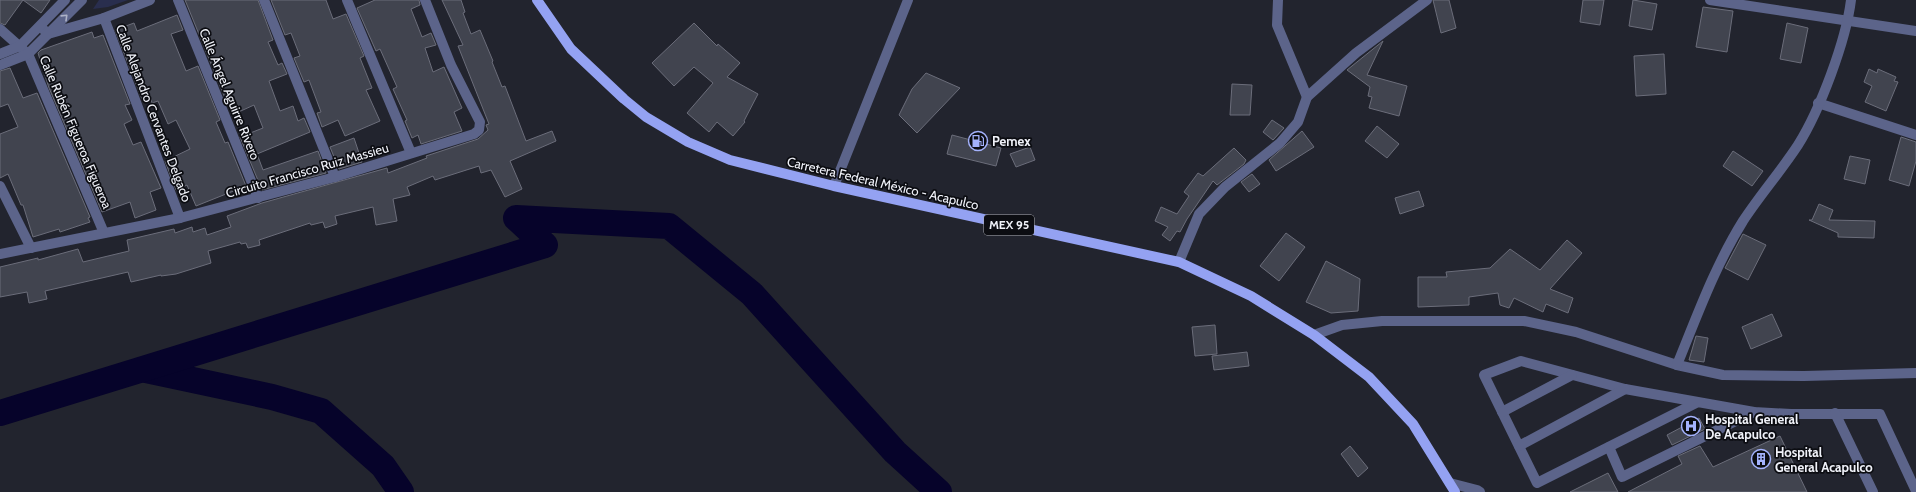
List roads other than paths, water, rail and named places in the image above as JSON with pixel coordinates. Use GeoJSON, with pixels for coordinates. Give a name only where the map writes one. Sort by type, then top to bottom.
{"type":"FeatureCollection","features":[{"type":"Feature","properties":{"kind":"main road","name":"Carretera Federal México - Acapulco"},"geometry":{"type":"LineString","coordinates":[[537,0],[571,49],[624,99],[646,117],[688,142],[730,160],[834,186],[1179,262],[1250,296],[1314,335],[1369,377],[1413,424],[1453,487]]}},
{"type":"Feature","properties":{"kind":"street"},"geometry":{"type":"LineString","coordinates":[[0,65],[28,54],[65,0]]}},
{"type":"Feature","properties":{"kind":"street"},"geometry":{"type":"LineString","coordinates":[[0,54],[20,46],[44,30],[82,0]]}},
{"type":"Feature","properties":{"kind":"street"},"geometry":{"type":"LineString","coordinates":[[44,30],[104,18],[150,0]]}},
{"type":"Feature","properties":{"kind":"street","name":"Calle Ángel Aguirre Rivero"},"geometry":{"type":"LineString","coordinates":[[178,0],[258,198]]}},
{"type":"Feature","properties":{"kind":"street"},"geometry":{"type":"LineString","coordinates":[[264,0],[335,177]]}},
{"type":"Feature","properties":{"kind":"street"},"geometry":{"type":"LineString","coordinates":[[347,0],[411,153]]}},
{"type":"Feature","properties":{"kind":"street","name":"Circuito Francisco Ruiz Massieu"},"geometry":{"type":"LineString","coordinates":[[0,254],[180,218],[335,177],[474,134],[479,130],[480,122],[451,65],[425,0]]}},
{"type":"Feature","properties":{"kind":"street"},"geometry":{"type":"LineString","coordinates":[[834,186],[908,0]]}},
{"type":"Feature","properties":{"kind":"street"},"geometry":{"type":"LineString","coordinates":[[1278,0],[1277,25],[1307,97]]}},
{"type":"Feature","properties":{"kind":"street"},"geometry":{"type":"LineString","coordinates":[[1179,262],[1199,214],[1226,187],[1280,143],[1298,122],[1307,97],[1356,53],[1428,0]]}},
{"type":"Feature","properties":{"kind":"street"},"geometry":{"type":"LineString","coordinates":[[1710,0],[1848,22],[1916,31]]}},
{"type":"Feature","properties":{"kind":"street"},"geometry":{"type":"LineString","coordinates":[[1677,365],[1718,266],[1743,221],[1798,144],[1818,103],[1848,22],[1850,0]]}},
{"type":"Feature","properties":{"kind":"street","name":"Calle Alejandro Cervantes Delgado"},"geometry":{"type":"LineString","coordinates":[[104,18],[180,218]]}},
{"type":"Feature","properties":{"kind":"street","name":"Calle Rubén Figueroa Figueroa"},"geometry":{"type":"LineString","coordinates":[[0,29],[28,54],[104,233]]}},
{"type":"Feature","properties":{"kind":"street"},"geometry":{"type":"LineString","coordinates":[[1818,103],[1916,135]]}},
{"type":"Feature","properties":{"kind":"street"},"geometry":{"type":"LineString","coordinates":[[0,186],[31,248]]}},
{"type":"Feature","properties":{"kind":"street"},"geometry":{"type":"LineString","coordinates":[[1314,335],[1342,325],[1382,320],[1524,320],[1576,332],[1677,365],[1723,375],[1804,376],[1916,373]]}},
{"type":"Feature","properties":{"kind":"street"},"geometry":{"type":"LineString","coordinates":[[1696,403],[1537,483],[1484,375],[1521,361],[1625,389],[1696,403],[1754,412],[1880,414],[1916,491]]}},
{"type":"Feature","properties":{"kind":"street"},"geometry":{"type":"LineString","coordinates":[[1502,412],[1572,375]]}},
{"type":"Feature","properties":{"kind":"street"},"geometry":{"type":"LineString","coordinates":[[1519,446],[1625,389]]}},
{"type":"Feature","properties":{"kind":"street"},"geometry":{"type":"LineString","coordinates":[[1608,447],[1622,477],[1754,412]]}},
{"type":"Feature","properties":{"kind":"street"},"geometry":{"type":"LineString","coordinates":[[1835,414],[1873,492]]}},
{"type":"Feature","properties":{"kind":"street"},"geometry":{"type":"LineString","coordinates":[[1453,487],[1480,492]]}},
{"type":"Feature","properties":{"kind":"waterway"},"geometry":{"type":"LineString","coordinates":[[0,413],[545,245],[516,218],[669,226],[752,294],[895,452],[939,492]]}},
{"type":"Feature","properties":{"kind":"waterway"},"geometry":{"type":"LineString","coordinates":[[146,370],[272,397],[321,411],[383,466],[401,492]]}},
{"type":"Feature","properties":{"kind":"place","name":"Pemex"},"geometry":{"type":"Point","coordinates":[978,141]}},
{"type":"Feature","properties":{"kind":"place","name":"Hospital General De Acapulco"},"geometry":{"type":"Point","coordinates":[1691,426]}},
{"type":"Feature","properties":{"kind":"place","name":"Hospital General Acapulco"},"geometry":{"type":"Point","coordinates":[1761,459]}}]}
